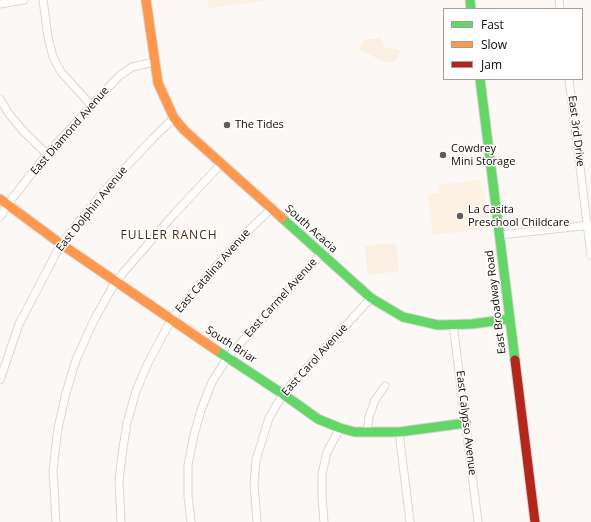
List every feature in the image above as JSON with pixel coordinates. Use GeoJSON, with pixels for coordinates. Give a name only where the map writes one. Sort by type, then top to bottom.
{"type":"FeatureCollection","features":[{"type":"Feature","properties":{"kind":"street"},"geometry":{"type":"LineString","coordinates":[[0,4],[24,0]]}},
{"type":"Feature","properties":{"kind":"street"},"geometry":{"type":"LineString","coordinates":[[43,0],[48,37],[53,57],[61,72],[92,106]]}},
{"type":"Feature","properties":{"kind":"street","name":"South Acacia"},"geometry":{"type":"LineString","coordinates":[[146,0],[154,62],[161,93],[174,118],[184,130],[221,164],[371,298],[403,316],[416,321],[438,325],[472,324],[510,319]]}},
{"type":"Feature","properties":{"kind":"street","name":"East Diamond Avenue"},"geometry":{"type":"LineString","coordinates":[[0,217],[4,202],[119,76],[132,67],[154,62]]}},
{"type":"Feature","properties":{"kind":"street","name":"East Broadway Road"},"geometry":{"type":"LineString","coordinates":[[480,80],[535,522]]}},
{"type":"Feature","properties":{"kind":"street","name":"East 3rd Drive"},"geometry":{"type":"LineString","coordinates":[[569,80],[589,225],[591,254]]}},
{"type":"Feature","properties":{"kind":"street"},"geometry":{"type":"LineString","coordinates":[[0,99],[9,114],[24,132],[47,154]]}},
{"type":"Feature","properties":{"kind":"street","name":"East Dolphin Avenue"},"geometry":{"type":"LineString","coordinates":[[0,380],[19,324],[60,244],[103,192],[153,138],[174,118]]}},
{"type":"Feature","properties":{"kind":"street"},"geometry":{"type":"LineString","coordinates":[[56,522],[53,470],[58,428],[66,393],[76,360],[94,320],[116,281],[175,213],[221,164]]}},
{"type":"Feature","properties":{"kind":"street","name":"South Briar"},"geometry":{"type":"LineString","coordinates":[[4,202],[60,244],[318,419],[355,432],[399,432],[466,423]]}},
{"type":"Feature","properties":{"kind":"street","name":"East Catalina Avenue"},"geometry":{"type":"LineString","coordinates":[[122,522],[119,480],[127,423],[136,391],[148,363],[171,320],[200,284],[253,226],[271,209]]}},
{"type":"Feature","properties":{"kind":"street"},"geometry":{"type":"LineString","coordinates":[[500,235],[589,225]]}},
{"type":"Feature","properties":{"kind":"street","name":"East Carmel Avenue"},"geometry":{"type":"LineString","coordinates":[[191,522],[188,496],[188,465],[201,410],[212,382],[228,357],[321,254]]}},
{"type":"Feature","properties":{"kind":"street","name":"East Carol Avenue"},"geometry":{"type":"LineString","coordinates":[[257,522],[254,484],[256,460],[269,418],[283,394],[371,298]]}},
{"type":"Feature","properties":{"kind":"street","name":"East Calypso Avenue"},"geometry":{"type":"LineString","coordinates":[[453,324],[478,522]]}},
{"type":"Feature","properties":{"kind":"street"},"geometry":{"type":"LineString","coordinates":[[367,432],[375,400],[385,386]]}},
{"type":"Feature","properties":{"kind":"street"},"geometry":{"type":"LineString","coordinates":[[324,522],[322,474],[327,452],[340,428]]}},
{"type":"Feature","properties":{"kind":"street"},"geometry":{"type":"LineString","coordinates":[[399,432],[410,522]]}},
{"type":"Feature","properties":{"kind":"shaded area"},"geometry":{"type":"Polygon","coordinates":[[[208,0],[271,0],[209,8],[208,0]]]}},
{"type":"Feature","properties":{"kind":"shaded area"},"geometry":{"type":"Polygon","coordinates":[[[380,37],[384,48],[401,51],[395,62],[389,63],[359,49],[365,39],[380,37]]]}},
{"type":"Feature","properties":{"kind":"shaded area","name":"La Casita Preschool Childcare"},"geometry":{"type":"Polygon","coordinates":[[[480,180],[487,204],[490,228],[433,235],[428,194],[439,193],[438,185],[480,180]]]}},
{"type":"Feature","properties":{"kind":"shaded area"},"geometry":{"type":"Polygon","coordinates":[[[396,243],[399,271],[368,275],[365,246],[396,243]]]}},
{"type":"Feature","properties":{"kind":"traffic: fast"},"geometry":{"type":"LineString","coordinates":[[470,0],[471,8]]}},
{"type":"Feature","properties":{"kind":"traffic: fast"},"geometry":{"type":"LineString","coordinates":[[480,80],[515,360]]}},
{"type":"Feature","properties":{"kind":"traffic: fast"},"geometry":{"type":"LineString","coordinates":[[282,218],[371,298],[403,317],[438,325],[472,324],[510,319]]}},
{"type":"Feature","properties":{"kind":"traffic: fast"},"geometry":{"type":"LineString","coordinates":[[216,350],[318,419],[340,428],[355,432],[399,432],[466,423]]}},
{"type":"Feature","properties":{"kind":"traffic: slow"},"geometry":{"type":"LineString","coordinates":[[146,0],[158,83],[174,118],[184,130],[282,218]]}},
{"type":"Feature","properties":{"kind":"traffic: slow"},"geometry":{"type":"LineString","coordinates":[[0,199],[61,244],[216,350]]}},
{"type":"Feature","properties":{"kind":"traffic: jam"},"geometry":{"type":"LineString","coordinates":[[515,360],[535,522]]}},
{"type":"Feature","properties":{"kind":"place","name":"The Tides"},"geometry":{"type":"Point","coordinates":[227,125]}},
{"type":"Feature","properties":{"kind":"place","name":"Cowdrey Mini Storage"},"geometry":{"type":"Point","coordinates":[443,155]}},
{"type":"Feature","properties":{"kind":"place","name":"La Casita Preschool Childcare"},"geometry":{"type":"Point","coordinates":[460,216]}},
{"type":"Feature","properties":{"kind":"district","name":"FULLER RANCH"},"geometry":{"type":"Point","coordinates":[169,236]}}]}
